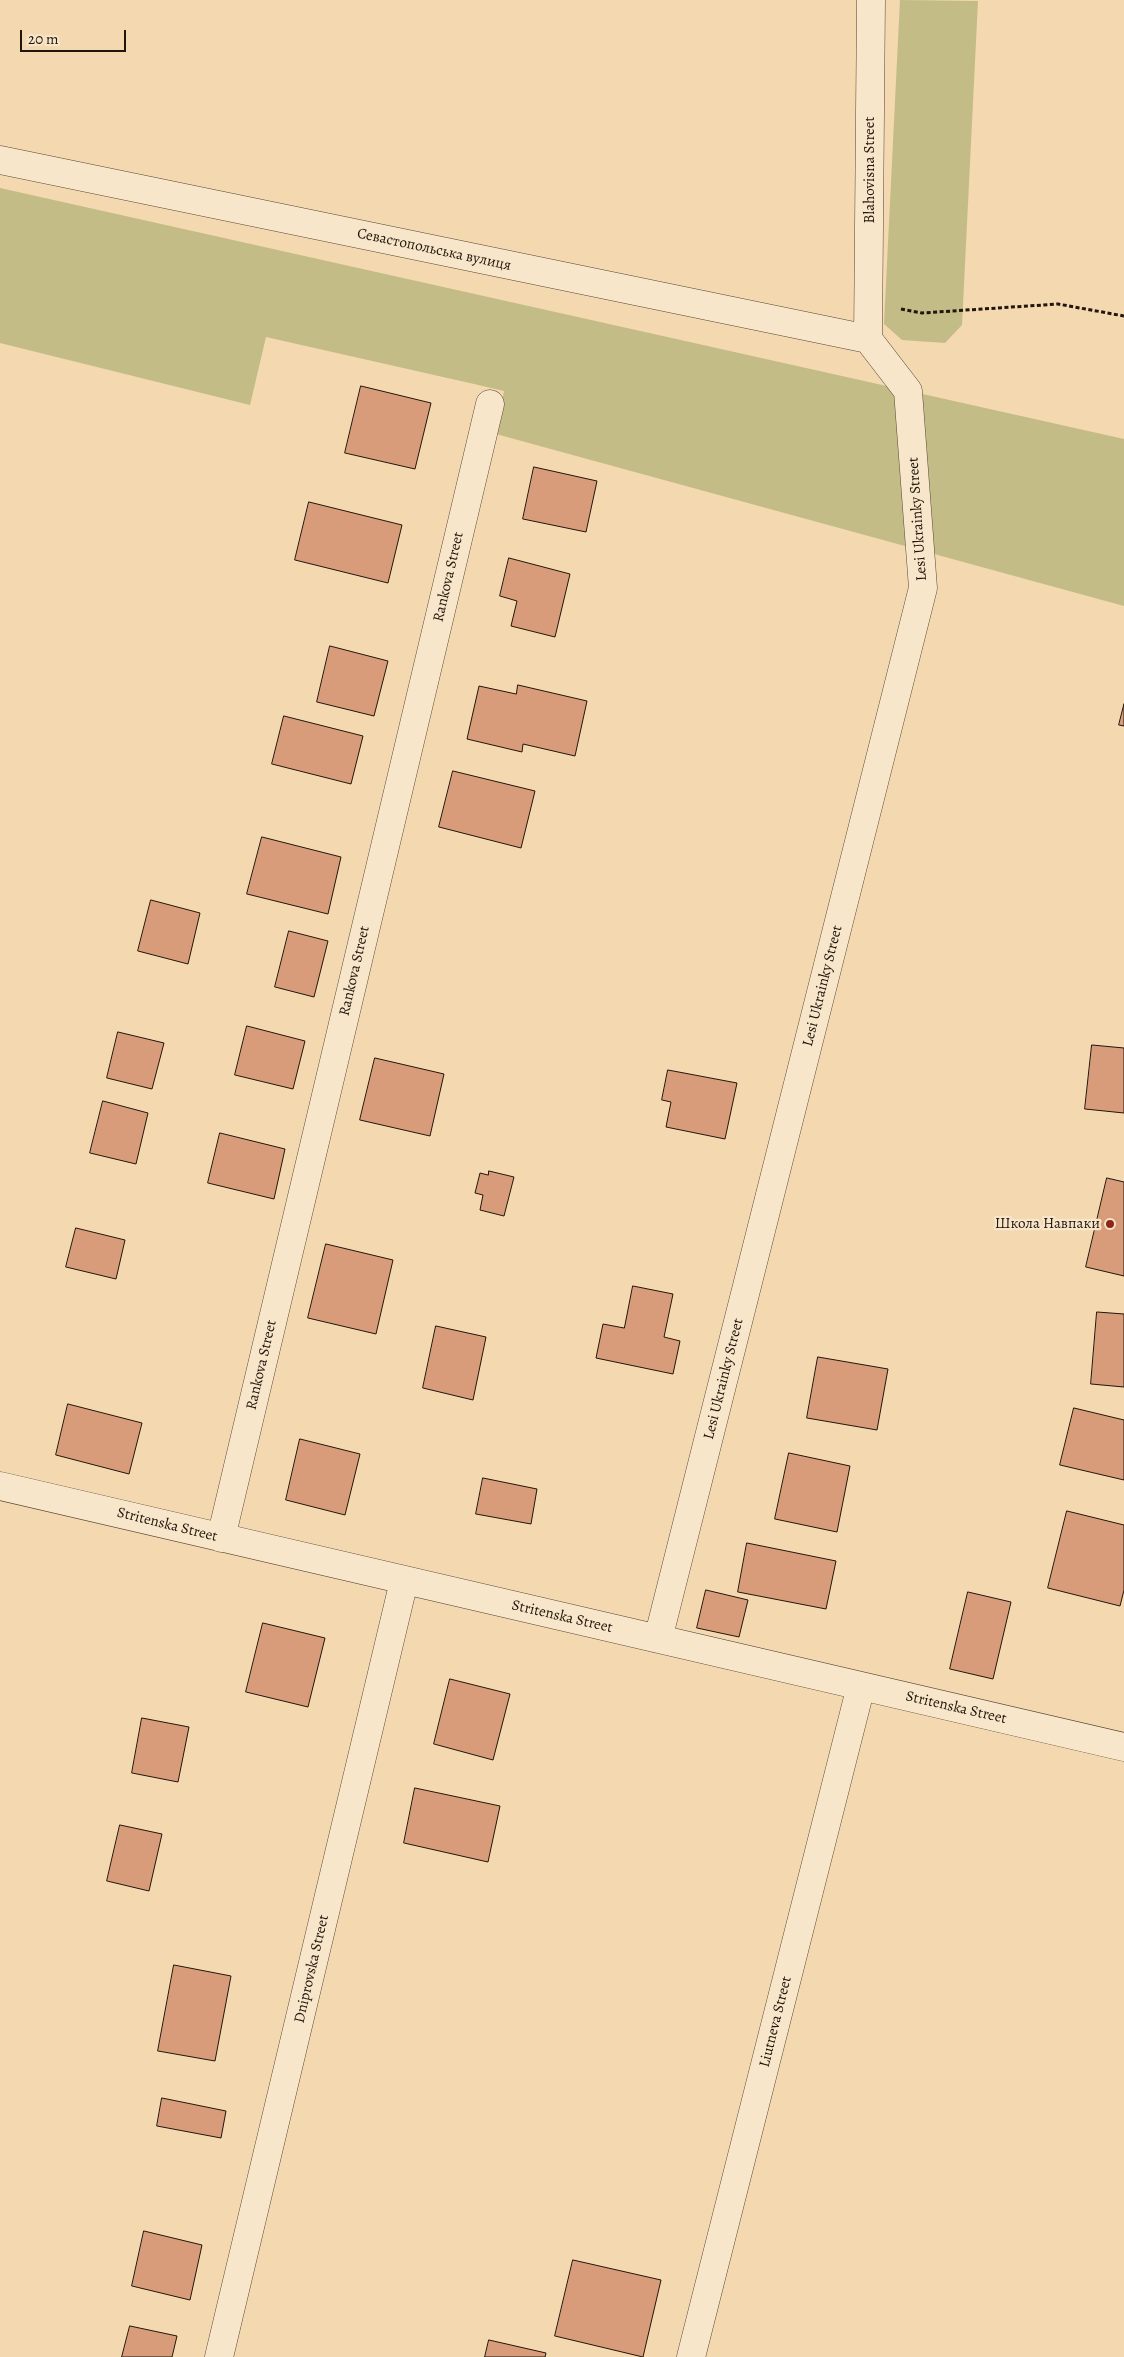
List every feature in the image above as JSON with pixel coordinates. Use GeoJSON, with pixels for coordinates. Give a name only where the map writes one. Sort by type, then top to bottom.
{"type":"FeatureCollection","features":[{"type":"Feature","properties":{"kind":"street","name":"Blahovisna Street"},"geometry":{"type":"LineString","coordinates":[[868,339],[871,0]]}},
{"type":"Feature","properties":{"kind":"street","name":"Севастопольська вулиця"},"geometry":{"type":"LineString","coordinates":[[0,160],[868,339]]}},
{"type":"Feature","properties":{"kind":"street","name":"Lesi Ukrainky Street"},"geometry":{"type":"LineString","coordinates":[[658,1640],[923,588],[908,390],[868,339]]}},
{"type":"Feature","properties":{"kind":"street","name":"Rankova Street"},"geometry":{"type":"LineString","coordinates":[[221,1538],[490,404]]}},
{"type":"Feature","properties":{"kind":"street","name":"Stritenska Street"},"geometry":{"type":"LineString","coordinates":[[0,1486],[1124,1747]]}},
{"type":"Feature","properties":{"kind":"street","name":"Dniprovska Street"},"geometry":{"type":"LineString","coordinates":[[219,2357],[404,1581]]}},
{"type":"Feature","properties":{"kind":"street","name":"Liutneva Street"},"geometry":{"type":"LineString","coordinates":[[692,2357],[861,1686]]}},
{"type":"Feature","properties":{"kind":"path"},"geometry":{"type":"LineString","coordinates":[[869,303],[922,313],[1058,304],[1124,316]]}},
{"type":"Feature","properties":{"kind":"shaded area"},"geometry":{"type":"Polygon","coordinates":[[[900,0],[978,1],[962,325],[945,343],[902,340],[884,324],[900,0]]]}},
{"type":"Feature","properties":{"kind":"shaded area"},"geometry":{"type":"Polygon","coordinates":[[[0,188],[1124,439],[1124,606],[496,434],[504,391],[266,337],[250,405],[0,343],[0,188]]]}},
{"type":"Feature","properties":{"kind":"building"},"geometry":{"type":"Polygon","coordinates":[[[361,386],[431,403],[415,469],[345,453],[361,386]]]}},
{"type":"Feature","properties":{"kind":"building"},"geometry":{"type":"Polygon","coordinates":[[[534,467],[597,481],[586,532],[523,519],[534,467]]]}},
{"type":"Feature","properties":{"kind":"building"},"geometry":{"type":"Polygon","coordinates":[[[309,502],[402,525],[388,583],[295,560],[309,502]]]}},
{"type":"Feature","properties":{"kind":"building"},"geometry":{"type":"Polygon","coordinates":[[[509,558],[570,574],[555,637],[511,626],[517,601],[500,596],[509,558]]]}},
{"type":"Feature","properties":{"kind":"building"},"geometry":{"type":"Polygon","coordinates":[[[330,646],[388,661],[374,716],[317,702],[330,646]]]}},
{"type":"Feature","properties":{"kind":"building"},"geometry":{"type":"Polygon","coordinates":[[[518,685],[587,701],[575,756],[523,744],[522,752],[467,739],[479,686],[516,694],[518,685]]]}},
{"type":"Feature","properties":{"kind":"building"},"geometry":{"type":"Polygon","coordinates":[[[1124,704],[1124,726],[1119,725],[1124,704]]]}},
{"type":"Feature","properties":{"kind":"building"},"geometry":{"type":"Polygon","coordinates":[[[284,716],[363,736],[351,784],[272,764],[284,716]]]}},
{"type":"Feature","properties":{"kind":"building"},"geometry":{"type":"Polygon","coordinates":[[[453,771],[535,791],[521,848],[439,827],[453,771]]]}},
{"type":"Feature","properties":{"kind":"building"},"geometry":{"type":"Polygon","coordinates":[[[262,837],[341,857],[328,914],[247,894],[262,837]]]}},
{"type":"Feature","properties":{"kind":"building"},"geometry":{"type":"Polygon","coordinates":[[[151,900],[200,913],[188,964],[138,951],[151,900]]]}},
{"type":"Feature","properties":{"kind":"building"},"geometry":{"type":"Polygon","coordinates":[[[289,931],[328,941],[314,997],[275,987],[289,931]]]}},
{"type":"Feature","properties":{"kind":"building"},"geometry":{"type":"Polygon","coordinates":[[[247,1026],[305,1041],[293,1089],[235,1075],[247,1026]]]}},
{"type":"Feature","properties":{"kind":"building"},"geometry":{"type":"Polygon","coordinates":[[[118,1032],[164,1043],[152,1089],[107,1078],[118,1032]]]}},
{"type":"Feature","properties":{"kind":"building"},"geometry":{"type":"Polygon","coordinates":[[[1092,1045],[1124,1048],[1124,1113],[1085,1109],[1092,1045]]]}},
{"type":"Feature","properties":{"kind":"building"},"geometry":{"type":"Polygon","coordinates":[[[375,1058],[444,1074],[430,1136],[360,1120],[375,1058]]]}},
{"type":"Feature","properties":{"kind":"building"},"geometry":{"type":"Polygon","coordinates":[[[668,1070],[737,1083],[725,1139],[666,1127],[671,1102],[662,1100],[668,1070]]]}},
{"type":"Feature","properties":{"kind":"building"},"geometry":{"type":"Polygon","coordinates":[[[103,1101],[148,1113],[136,1164],[90,1153],[103,1101]]]}},
{"type":"Feature","properties":{"kind":"building"},"geometry":{"type":"Polygon","coordinates":[[[220,1133],[285,1149],[274,1199],[208,1183],[220,1133]]]}},
{"type":"Feature","properties":{"kind":"building"},"geometry":{"type":"Polygon","coordinates":[[[489,1171],[514,1177],[504,1216],[480,1210],[483,1195],[475,1193],[480,1173],[488,1175],[489,1171]]]}},
{"type":"Feature","properties":{"kind":"building","name":"Школа Навпаки"},"geometry":{"type":"Polygon","coordinates":[[[1107,1178],[1124,1182],[1124,1276],[1086,1267],[1107,1178]]]}},
{"type":"Feature","properties":{"kind":"building"},"geometry":{"type":"Polygon","coordinates":[[[76,1228],[125,1240],[116,1279],[66,1267],[76,1228]]]}},
{"type":"Feature","properties":{"kind":"building"},"geometry":{"type":"Polygon","coordinates":[[[326,1244],[393,1260],[376,1334],[308,1318],[326,1244]]]}},
{"type":"Feature","properties":{"kind":"building"},"geometry":{"type":"Polygon","coordinates":[[[633,1286],[673,1294],[664,1337],[680,1341],[673,1374],[596,1358],[603,1324],[624,1328],[633,1286]]]}},
{"type":"Feature","properties":{"kind":"building"},"geometry":{"type":"Polygon","coordinates":[[[1097,1312],[1124,1314],[1124,1387],[1091,1384],[1097,1312]]]}},
{"type":"Feature","properties":{"kind":"building"},"geometry":{"type":"Polygon","coordinates":[[[436,1326],[486,1337],[473,1400],[423,1388],[436,1326]]]}},
{"type":"Feature","properties":{"kind":"building"},"geometry":{"type":"Polygon","coordinates":[[[818,1357],[888,1369],[877,1430],[807,1418],[818,1357]]]}},
{"type":"Feature","properties":{"kind":"building"},"geometry":{"type":"Polygon","coordinates":[[[68,1404],[142,1423],[129,1474],[56,1455],[68,1404]]]}},
{"type":"Feature","properties":{"kind":"building"},"geometry":{"type":"Polygon","coordinates":[[[1074,1408],[1124,1420],[1124,1480],[1060,1465],[1074,1408]]]}},
{"type":"Feature","properties":{"kind":"building"},"geometry":{"type":"Polygon","coordinates":[[[300,1439],[360,1454],[345,1515],[286,1500],[300,1439]]]}},
{"type":"Feature","properties":{"kind":"building"},"geometry":{"type":"Polygon","coordinates":[[[789,1453],[850,1466],[837,1532],[775,1519],[789,1453]]]}},
{"type":"Feature","properties":{"kind":"building"},"geometry":{"type":"Polygon","coordinates":[[[483,1478],[537,1489],[531,1524],[476,1514],[483,1478]]]}},
{"type":"Feature","properties":{"kind":"building"},"geometry":{"type":"Polygon","coordinates":[[[1067,1511],[1124,1525],[1124,1590],[1120,1606],[1048,1588],[1067,1511]]]}},
{"type":"Feature","properties":{"kind":"building"},"geometry":{"type":"Polygon","coordinates":[[[747,1543],[836,1561],[826,1609],[738,1592],[747,1543]]]}},
{"type":"Feature","properties":{"kind":"building"},"geometry":{"type":"Polygon","coordinates":[[[706,1590],[748,1600],[739,1637],[697,1628],[706,1590]]]}},
{"type":"Feature","properties":{"kind":"building"},"geometry":{"type":"Polygon","coordinates":[[[968,1592],[1011,1602],[993,1679],[950,1669],[968,1592]]]}},
{"type":"Feature","properties":{"kind":"building"},"geometry":{"type":"Polygon","coordinates":[[[263,1623],[325,1638],[308,1707],[246,1692],[263,1623]]]}},
{"type":"Feature","properties":{"kind":"building"},"geometry":{"type":"Polygon","coordinates":[[[450,1679],[510,1694],[493,1760],[434,1744],[450,1679]]]}},
{"type":"Feature","properties":{"kind":"building"},"geometry":{"type":"Polygon","coordinates":[[[142,1718],[189,1727],[178,1782],[132,1773],[142,1718]]]}},
{"type":"Feature","properties":{"kind":"building"},"geometry":{"type":"Polygon","coordinates":[[[415,1788],[500,1806],[488,1862],[404,1843],[415,1788]]]}},
{"type":"Feature","properties":{"kind":"building"},"geometry":{"type":"Polygon","coordinates":[[[120,1825],[162,1834],[149,1891],[107,1881],[120,1825]]]}},
{"type":"Feature","properties":{"kind":"building"},"geometry":{"type":"Polygon","coordinates":[[[174,1965],[231,1976],[215,2061],[158,2051],[174,1965]]]}},
{"type":"Feature","properties":{"kind":"building"},"geometry":{"type":"Polygon","coordinates":[[[162,2098],[226,2111],[221,2138],[157,2126],[162,2098]]]}},
{"type":"Feature","properties":{"kind":"building"},"geometry":{"type":"Polygon","coordinates":[[[144,2231],[202,2245],[190,2300],[132,2286],[144,2231]]]}},
{"type":"Feature","properties":{"kind":"building"},"geometry":{"type":"Polygon","coordinates":[[[573,2260],[661,2280],[643,2357],[555,2336],[573,2260]]]}},
{"type":"Feature","properties":{"kind":"building"},"geometry":{"type":"Polygon","coordinates":[[[130,2326],[177,2336],[172,2357],[122,2357],[130,2326]]]}},
{"type":"Feature","properties":{"kind":"building"},"geometry":{"type":"Polygon","coordinates":[[[489,2340],[546,2353],[545,2357],[485,2357],[489,2340]]]}},
{"type":"Feature","properties":{"kind":"place","name":"Школа Навпаки"},"geometry":{"type":"Point","coordinates":[1110,1224]}}]}
